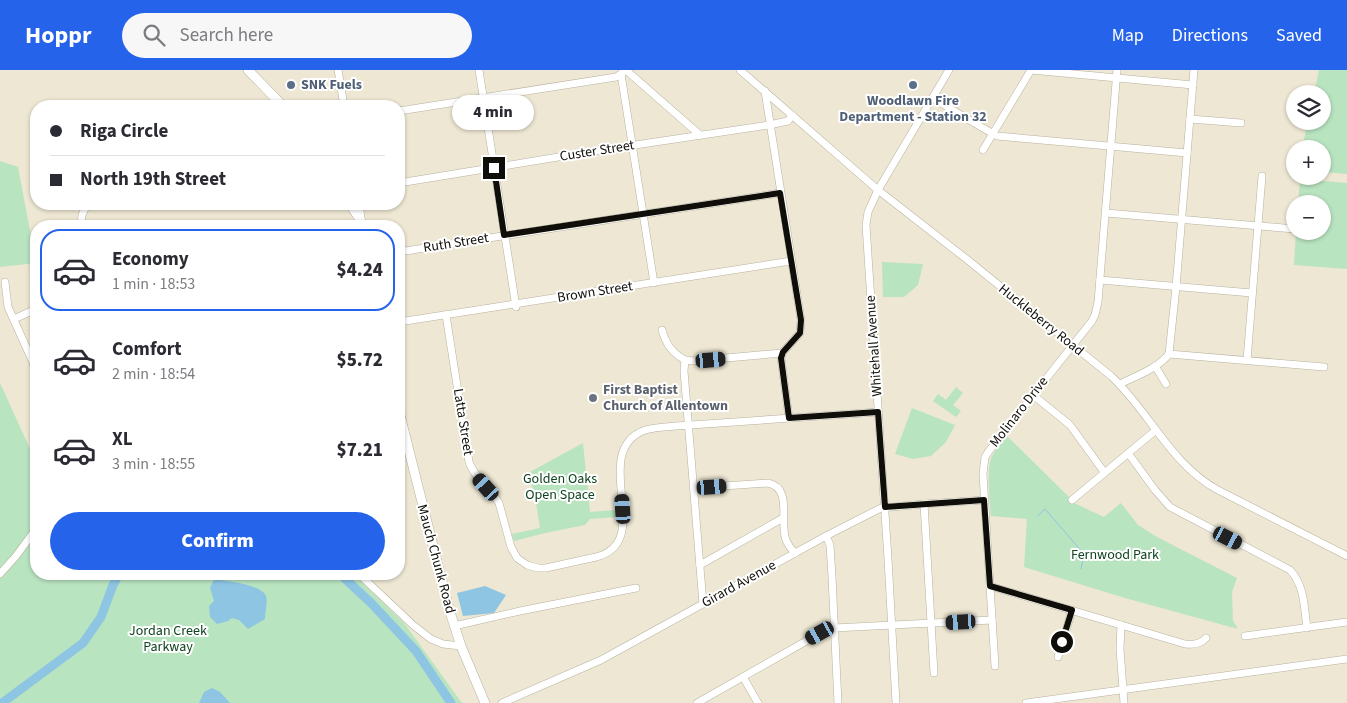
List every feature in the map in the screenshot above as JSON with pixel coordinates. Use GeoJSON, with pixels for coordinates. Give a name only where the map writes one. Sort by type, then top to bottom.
{"type":"FeatureCollection","features":[{"type":"Feature","properties":{"kind":"main road"},"geometry":{"type":"LineString","coordinates":[[248,70],[277,100]]}},
{"type":"Feature","properties":{"kind":"main road","name":"Mauch Chunk Road"},"geometry":{"type":"LineString","coordinates":[[405,446],[454,626],[485,703]]}},
{"type":"Feature","properties":{"kind":"street"},"geometry":{"type":"LineString","coordinates":[[338,70],[343,100]]}},
{"type":"Feature","properties":{"kind":"street"},"geometry":{"type":"LineString","coordinates":[[479,70],[515,306]]}},
{"type":"Feature","properties":{"kind":"street","name":"Huckleberry Road"},"geometry":{"type":"LineString","coordinates":[[740,70],[878,190],[1120,384],[1192,472],[1208,484],[1347,556]]}},
{"type":"Feature","properties":{"kind":"street","name":"Whitehall Avenue"},"geometry":{"type":"LineString","coordinates":[[896,703],[866,225],[868,212],[878,190],[949,70]]}},
{"type":"Feature","properties":{"kind":"street"},"geometry":{"type":"LineString","coordinates":[[982,150],[1031,70],[1193,85]]}},
{"type":"Feature","properties":{"kind":"street","name":"Molinaro Drive"},"geometry":{"type":"LineString","coordinates":[[995,666],[984,500],[983,474],[985,457],[1095,315],[1098,302],[1106,214],[1117,70]]}},
{"type":"Feature","properties":{"kind":"street"},"geometry":{"type":"LineString","coordinates":[[1120,384],[1154,366],[1169,354],[1194,70]]}},
{"type":"Feature","properties":{"kind":"street"},"geometry":{"type":"LineString","coordinates":[[405,110],[616,77],[624,71]]}},
{"type":"Feature","properties":{"kind":"street"},"geometry":{"type":"LineString","coordinates":[[624,71],[700,135]]}},
{"type":"Feature","properties":{"kind":"street"},"geometry":{"type":"LineString","coordinates":[[624,71],[632,146],[654,283]]}},
{"type":"Feature","properties":{"kind":"street"},"geometry":{"type":"LineString","coordinates":[[765,91],[801,320],[801,328],[797,337],[782,353],[781,363],[789,418]]}},
{"type":"Feature","properties":{"kind":"street"},"geometry":{"type":"LineString","coordinates":[[933,98],[992,134],[1187,153]]}},
{"type":"Feature","properties":{"kind":"street","name":"Custer Street"},"geometry":{"type":"LineString","coordinates":[[405,182],[769,125],[788,121],[792,116]]}},
{"type":"Feature","properties":{"kind":"street"},"geometry":{"type":"LineString","coordinates":[[1190,119],[1241,123]]}},
{"type":"Feature","properties":{"kind":"street"},"geometry":{"type":"LineString","coordinates":[[1247,360],[1262,176]]}},
{"type":"Feature","properties":{"kind":"street","name":"Ruth Street"},"geometry":{"type":"LineString","coordinates":[[405,251],[780,193]]}},
{"type":"Feature","properties":{"kind":"street"},"geometry":{"type":"LineString","coordinates":[[1106,214],[1286,228]]}},
{"type":"Feature","properties":{"kind":"street","name":"Brown Street"},"geometry":{"type":"LineString","coordinates":[[405,321],[515,306],[791,261]]}},
{"type":"Feature","properties":{"kind":"street"},"geometry":{"type":"LineString","coordinates":[[1100,280],[1252,293]]}},
{"type":"Feature","properties":{"kind":"street"},"geometry":{"type":"LineString","coordinates":[[5,282],[8,307],[30,355]]}},
{"type":"Feature","properties":{"kind":"street"},"geometry":{"type":"LineString","coordinates":[[14,319],[30,312]]}},
{"type":"Feature","properties":{"kind":"street","name":"Latta Street"},"geometry":{"type":"LineString","coordinates":[[446,315],[469,462],[476,476],[499,503],[511,547],[517,558],[527,565],[538,568],[604,556],[618,543],[622,532],[623,509],[620,462],[627,444],[632,438],[644,431],[688,425],[878,412]]}},
{"type":"Feature","properties":{"kind":"street"},"geometry":{"type":"LineString","coordinates":[[662,330],[664,338],[672,351],[685,360],[693,361],[782,353]]}},
{"type":"Feature","properties":{"kind":"street"},"geometry":{"type":"LineString","coordinates":[[1169,354],[1324,367]]}},
{"type":"Feature","properties":{"kind":"street"},"geometry":{"type":"LineString","coordinates":[[685,360],[684,371],[703,604]]}},
{"type":"Feature","properties":{"kind":"street"},"geometry":{"type":"LineString","coordinates":[[1154,366],[1166,384]]}},
{"type":"Feature","properties":{"kind":"street"},"geometry":{"type":"LineString","coordinates":[[1033,395],[1070,425],[1104,472]]}},
{"type":"Feature","properties":{"kind":"street"},"geometry":{"type":"LineString","coordinates":[[1072,500],[1156,430]]}},
{"type":"Feature","properties":{"kind":"street"},"geometry":{"type":"LineString","coordinates":[[1128,453],[1154,490],[1170,507],[1290,570],[1301,587],[1307,628]]}},
{"type":"Feature","properties":{"kind":"street"},"geometry":{"type":"LineString","coordinates":[[694,488],[772,484],[779,489],[782,495],[786,540],[795,553]]}},
{"type":"Feature","properties":{"kind":"street","name":"Girard Avenue"},"geometry":{"type":"LineString","coordinates":[[502,703],[601,660],[866,514],[885,507],[984,500]]}},
{"type":"Feature","properties":{"kind":"street"},"geometry":{"type":"LineString","coordinates":[[924,504],[934,674]]}},
{"type":"Feature","properties":{"kind":"street"},"geometry":{"type":"LineString","coordinates":[[700,565],[783,518]]}},
{"type":"Feature","properties":{"kind":"street"},"geometry":{"type":"LineString","coordinates":[[0,574],[30,536]]}},
{"type":"Feature","properties":{"kind":"street"},"geometry":{"type":"LineString","coordinates":[[826,536],[830,545],[838,703]]}},
{"type":"Feature","properties":{"kind":"street"},"geometry":{"type":"LineString","coordinates":[[365,580],[431,639],[450,646],[461,646]]}},
{"type":"Feature","properties":{"kind":"street"},"geometry":{"type":"LineString","coordinates":[[990,586],[1185,644],[1196,644],[1206,638]]}},
{"type":"Feature","properties":{"kind":"street"},"geometry":{"type":"LineString","coordinates":[[454,626],[537,607],[636,588]]}},
{"type":"Feature","properties":{"kind":"street"},"geometry":{"type":"LineString","coordinates":[[1058,657],[1072,610]]}},
{"type":"Feature","properties":{"kind":"street"},"geometry":{"type":"LineString","coordinates":[[696,703],[820,633],[834,628],[992,620]]}},
{"type":"Feature","properties":{"kind":"street"},"geometry":{"type":"LineString","coordinates":[[1245,636],[1347,622]]}},
{"type":"Feature","properties":{"kind":"street"},"geometry":{"type":"LineString","coordinates":[[1121,625],[1120,640],[1124,703]]}},
{"type":"Feature","properties":{"kind":"street"},"geometry":{"type":"LineString","coordinates":[[1026,703],[1047,702],[1347,658]]}},
{"type":"Feature","properties":{"kind":"street"},"geometry":{"type":"LineString","coordinates":[[743,677],[758,703]]}},
{"type":"Feature","properties":{"kind":"green space"},"geometry":{"type":"Polygon","coordinates":[[[1319,70],[1347,70],[1347,174],[1331,173],[1331,140],[1304,140],[1306,130],[1331,130],[1331,85],[1316,85],[1319,70]]]}},
{"type":"Feature","properties":{"kind":"green space"},"geometry":{"type":"Polygon","coordinates":[[[0,161],[18,167],[30,231],[30,264],[0,267],[0,161]]]}},
{"type":"Feature","properties":{"kind":"green space"},"geometry":{"type":"Polygon","coordinates":[[[1331,182],[1347,183],[1347,269],[1294,265],[1295,240],[1331,240],[1331,195],[1299,195],[1300,185],[1331,185],[1331,182]]]}},
{"type":"Feature","properties":{"kind":"green space"},"geometry":{"type":"Polygon","coordinates":[[[882,262],[923,264],[918,285],[904,297],[883,297],[882,262]]]}},
{"type":"Feature","properties":{"kind":"green space","name":"Jordan Creek Parkway"},"geometry":{"type":"Polygon","coordinates":[[[0,383],[30,449],[30,580],[359,580],[404,623],[462,703],[0,703],[0,383]]]}},
{"type":"Feature","properties":{"kind":"green space"},"geometry":{"type":"Polygon","coordinates":[[[956,387],[963,393],[953,405],[961,411],[956,417],[933,401],[938,394],[946,400],[956,387]]]}},
{"type":"Feature","properties":{"kind":"green space"},"geometry":{"type":"Polygon","coordinates":[[[912,408],[955,425],[946,442],[931,456],[913,459],[895,454],[912,408]]]}},
{"type":"Feature","properties":{"kind":"green space","name":"Fernwood Park"},"geometry":{"type":"Polygon","coordinates":[[[1007,436],[1076,504],[1104,517],[1121,503],[1138,525],[1157,537],[1237,578],[1232,592],[1233,621],[1238,629],[1125,598],[1024,567],[1027,519],[991,516],[990,462],[992,456],[1007,436]]]}},
{"type":"Feature","properties":{"kind":"green space","name":"Golden Oaks Open Space"},"geometry":{"type":"Polygon","coordinates":[[[583,443],[590,512],[618,510],[618,517],[590,519],[585,525],[514,541],[512,534],[540,528],[535,496],[528,473],[583,443]]]}},
{"type":"Feature","properties":{"kind":"water"},"geometry":{"type":"Polygon","coordinates":[[[214,580],[220,580],[251,586],[263,592],[267,598],[265,619],[248,629],[239,620],[232,618],[217,624],[210,617],[209,606],[214,601],[210,588],[214,580]]]}},
{"type":"Feature","properties":{"kind":"water"},"geometry":{"type":"Polygon","coordinates":[[[485,586],[506,595],[494,613],[463,616],[457,593],[485,586]]]}},
{"type":"Feature","properties":{"kind":"water"},"geometry":{"type":"Polygon","coordinates":[[[212,688],[220,692],[230,703],[199,703],[204,692],[212,688]]]}},
{"type":"Feature","properties":{"kind":"waterway"},"geometry":{"type":"LineString","coordinates":[[1038,516],[1045,509],[1084,554],[1081,569]]}},
{"type":"Feature","properties":{"kind":"waterway"},"geometry":{"type":"LineString","coordinates":[[2,703],[83,643],[101,617],[116,580]]}},
{"type":"Feature","properties":{"kind":"waterway"},"geometry":{"type":"LineString","coordinates":[[346,580],[416,651],[451,703]]}},
{"type":"Feature","properties":{"kind":"place","name":"SNK Fuels"},"geometry":{"type":"Point","coordinates":[291,85]}},
{"type":"Feature","properties":{"kind":"place","name":"Woodlawn Fire Department - Station 32"},"geometry":{"type":"Point","coordinates":[913,85]}},
{"type":"Feature","properties":{"kind":"place","name":"First Baptist Church of Allentown"},"geometry":{"type":"Point","coordinates":[593,398]}},
{"type":"Feature","properties":{"kind":"route"},"geometry":{"type":"LineString","coordinates":[[494,168],[504,235],[780,193],[801,320],[800,333],[785,349],[781,358],[789,418],[878,412],[885,507],[984,500],[990,586],[1072,610],[1062,642]]}}]}
